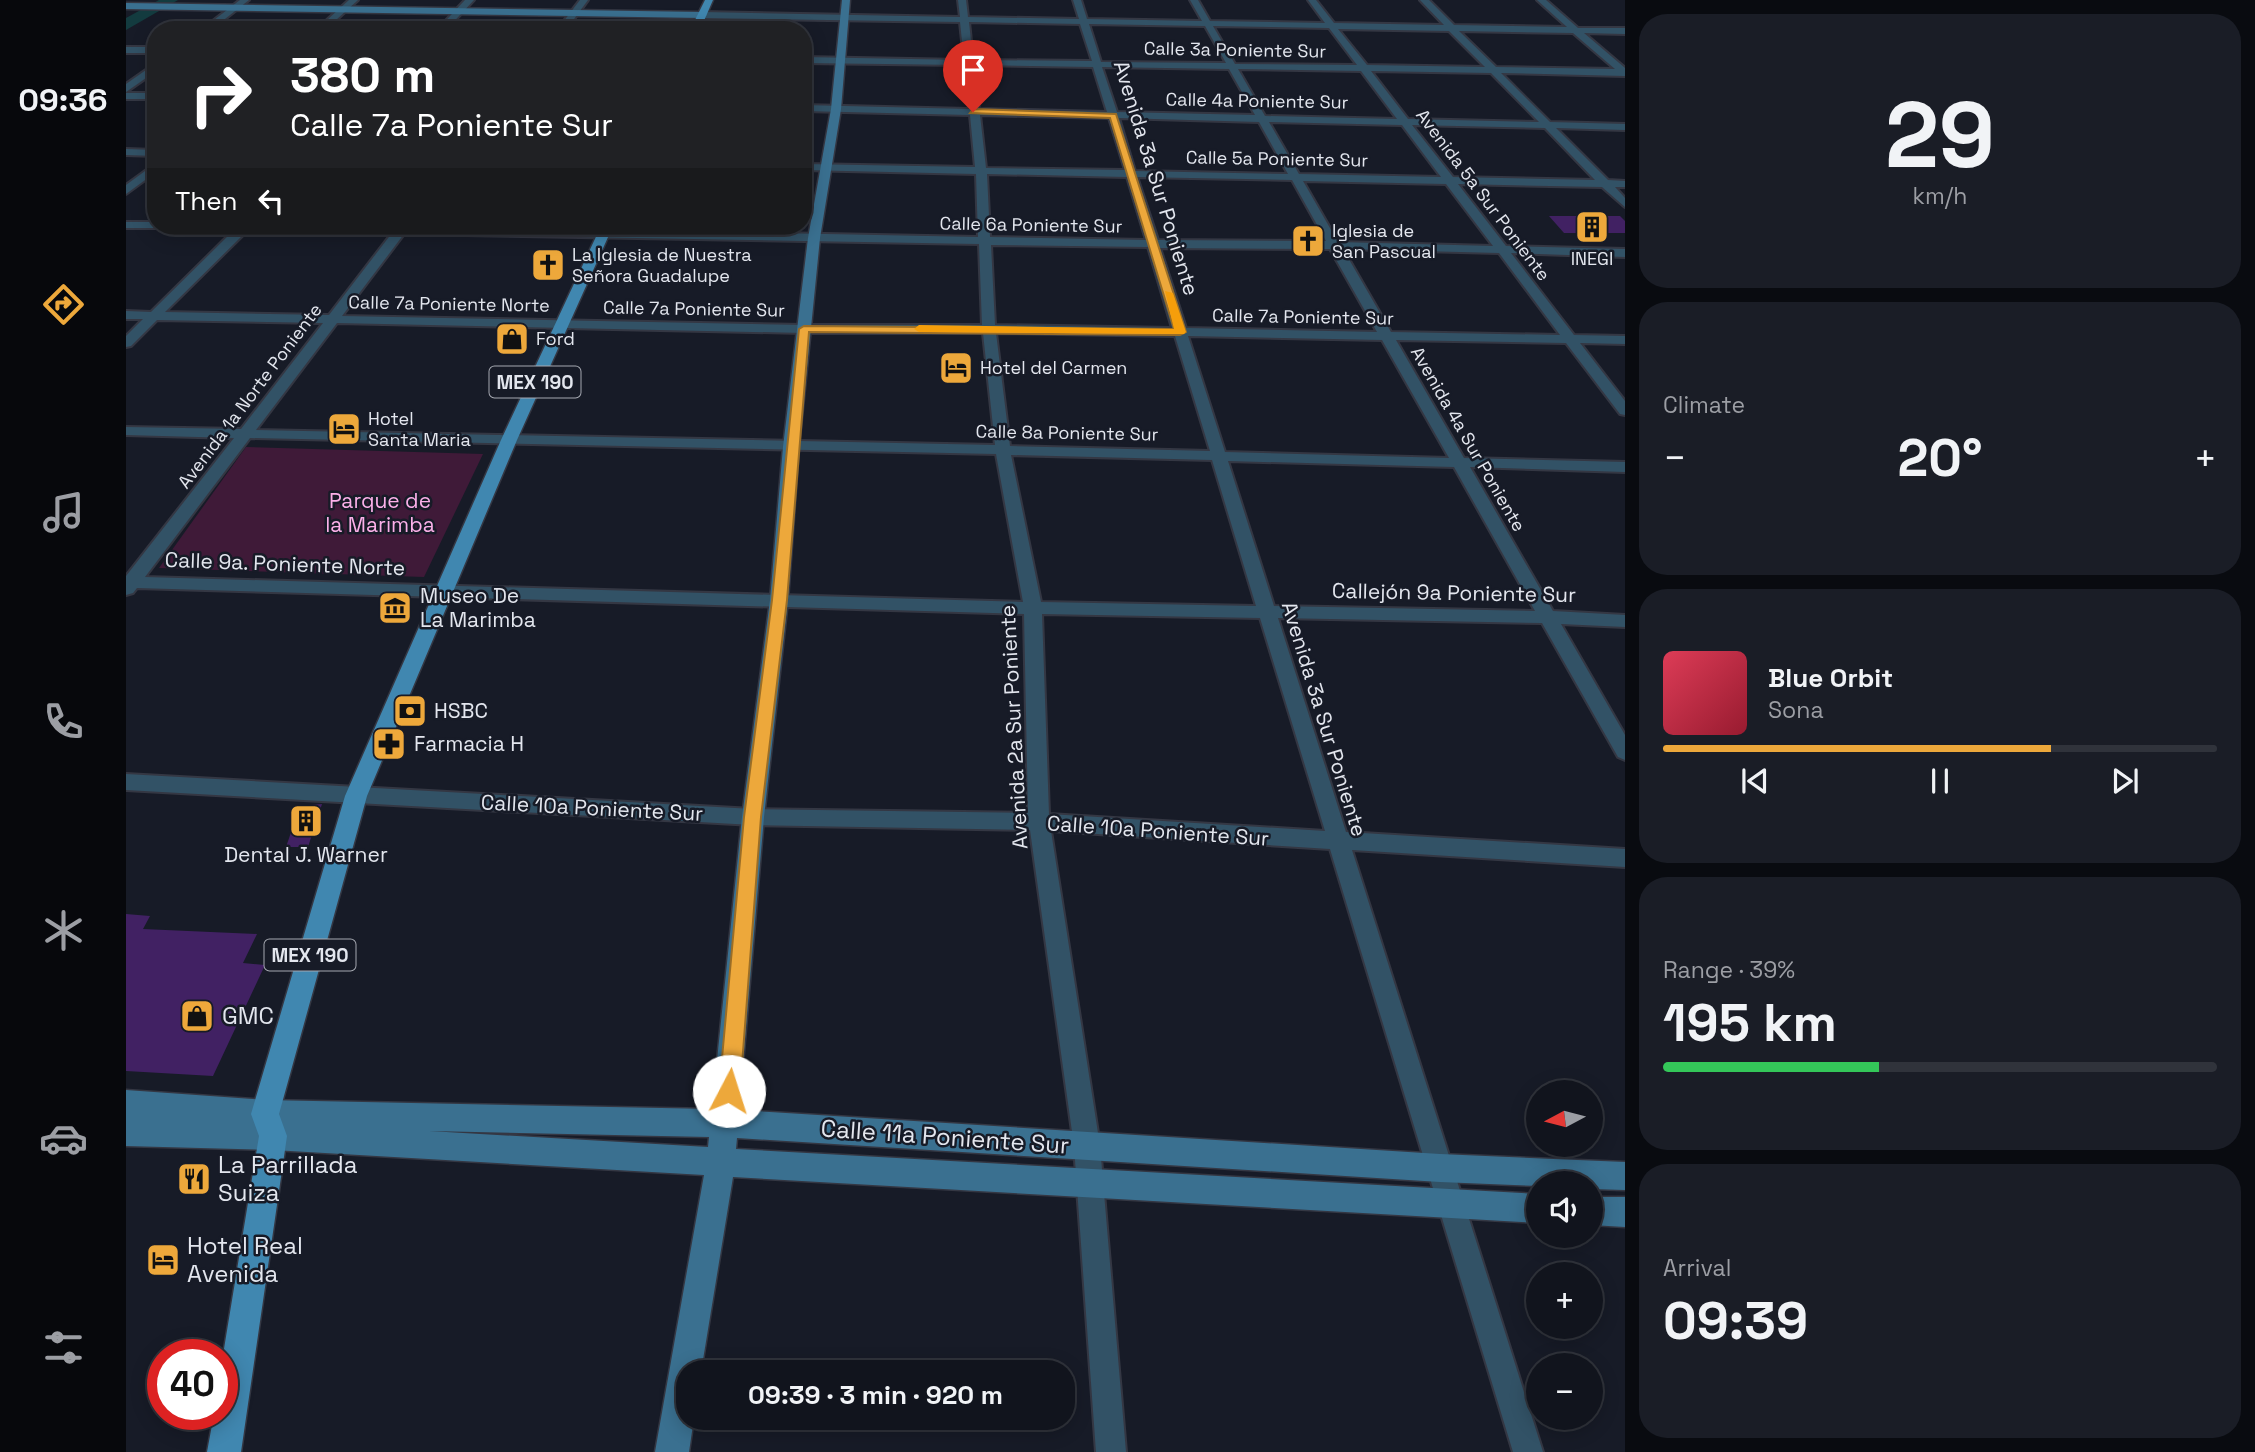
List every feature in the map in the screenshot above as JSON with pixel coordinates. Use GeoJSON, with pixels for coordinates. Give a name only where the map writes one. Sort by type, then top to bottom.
{"type":"FeatureCollection","features":[{"type":"Feature","properties":{"kind":"main road"},"geometry":{"type":"LineString","coordinates":[[699,21],[709,0]]}},
{"type":"Feature","properties":{"kind":"main road","name":"MEX 190"},"geometry":{"type":"LineString","coordinates":[[224,1452],[269,1125],[356,796],[509,440],[603,235]]}},
{"type":"Feature","properties":{"kind":"street"},"geometry":{"type":"LineString","coordinates":[[217,21],[245,0]]}},
{"type":"Feature","properties":{"kind":"street"},"geometry":{"type":"LineString","coordinates":[[329,21],[354,0]]}},
{"type":"Feature","properties":{"kind":"street"},"geometry":{"type":"LineString","coordinates":[[449,21],[470,0]]}},
{"type":"Feature","properties":{"kind":"street"},"geometry":{"type":"LineString","coordinates":[[568,21],[584,0]]}},
{"type":"Feature","properties":{"kind":"street","name":"Avenida 3a Sur Poniente"},"geometry":{"type":"LineString","coordinates":[[1077,0],[1528,1452]]}},
{"type":"Feature","properties":{"kind":"street","name":"Avenida 4a Sur Poniente"},"geometry":{"type":"LineString","coordinates":[[1194,0],[1625,752]]}},
{"type":"Feature","properties":{"kind":"street","name":"Avenida 5a Sur Poniente"},"geometry":{"type":"LineString","coordinates":[[1312,0],[1625,411]]}},
{"type":"Feature","properties":{"kind":"street"},"geometry":{"type":"LineString","coordinates":[[1424,0],[1625,204]]}},
{"type":"Feature","properties":{"kind":"street"},"geometry":{"type":"LineString","coordinates":[[1541,0],[1625,72]]}},
{"type":"Feature","properties":{"kind":"street"},"geometry":{"type":"LineString","coordinates":[[126,6],[702,15],[844,9],[962,10],[1084,22],[1625,31]]}},
{"type":"Feature","properties":{"kind":"street"},"geometry":{"type":"LineString","coordinates":[[672,1452],[721,1161],[753,817],[779,600],[791,447],[814,238],[836,109],[844,9]]}},
{"type":"Feature","properties":{"kind":"street","name":"Avenida 2a Sur Poniente"},"geometry":{"type":"LineString","coordinates":[[962,10],[981,171],[989,328],[1003,450],[1033,608],[1039,822],[1087,1146],[1111,1452]]}},
{"type":"Feature","properties":{"kind":"street"},"geometry":{"type":"LineString","coordinates":[[126,50],[147,50]]}},
{"type":"Feature","properties":{"kind":"street","name":"Calle 3a Poniente Sur"},"geometry":{"type":"LineString","coordinates":[[812,60],[1625,72]]}},
{"type":"Feature","properties":{"kind":"street"},"geometry":{"type":"LineString","coordinates":[[126,89],[147,73]]}},
{"type":"Feature","properties":{"kind":"street"},"geometry":{"type":"LineString","coordinates":[[126,96],[147,96]]}},
{"type":"Feature","properties":{"kind":"street","name":"Calle 4a Poniente Sur"},"geometry":{"type":"LineString","coordinates":[[812,108],[1625,127]]}},
{"type":"Feature","properties":{"kind":"street"},"geometry":{"type":"LineString","coordinates":[[126,152],[147,153]]}},
{"type":"Feature","properties":{"kind":"street","name":"Calle 5a Poniente Sur"},"geometry":{"type":"LineString","coordinates":[[812,167],[1625,184]]}},
{"type":"Feature","properties":{"kind":"street"},"geometry":{"type":"LineString","coordinates":[[126,191],[147,174]]}},
{"type":"Feature","properties":{"kind":"street"},"geometry":{"type":"LineString","coordinates":[[126,225],[147,225]]}},
{"type":"Feature","properties":{"kind":"street"},"geometry":{"type":"LineString","coordinates":[[126,343],[235,235]]}},
{"type":"Feature","properties":{"kind":"street","name":"Avenida 1a Norte Poniente"},"geometry":{"type":"LineString","coordinates":[[128,585],[398,235]]}},
{"type":"Feature","properties":{"kind":"street","name":"Calle 6a Poniente Sur"},"geometry":{"type":"LineString","coordinates":[[745,235],[1625,253]]}},
{"type":"Feature","properties":{"kind":"street","name":"Calle 7a Poniente Norte"},"geometry":{"type":"LineString","coordinates":[[126,315],[561,324]]}},
{"type":"Feature","properties":{"kind":"street","name":"Calle 7a Poniente Sur"},"geometry":{"type":"LineString","coordinates":[[561,324],[804,329],[989,328],[1625,340]]}},
{"type":"Feature","properties":{"kind":"street","name":"Calle 8a Poniente Sur"},"geometry":{"type":"LineString","coordinates":[[126,431],[1625,467]]}},
{"type":"Feature","properties":{"kind":"street","name":"Calle 9a. Poniente Norte"},"geometry":{"type":"LineString","coordinates":[[128,585],[443,591]]}},
{"type":"Feature","properties":{"kind":"street","name":"Callejón 9a Poniente Sur"},"geometry":{"type":"LineString","coordinates":[[443,591],[1625,621]]}},
{"type":"Feature","properties":{"kind":"street","name":"Calle 10a Poniente Sur"},"geometry":{"type":"LineString","coordinates":[[126,782],[753,817],[1039,822],[1339,843],[1625,858]]}},
{"type":"Feature","properties":{"kind":"street"},"geometry":{"type":"LineString","coordinates":[[126,1104],[269,1125]]}},
{"type":"Feature","properties":{"kind":"street"},"geometry":{"type":"LineString","coordinates":[[490,1149],[499,1118]]}},
{"type":"Feature","properties":{"kind":"street","name":"Calle 11a Poniente Sur"},"geometry":{"type":"LineString","coordinates":[[269,1125],[499,1118],[725,1123],[1440,1168],[1625,1176]]}},
{"type":"Feature","properties":{"kind":"street"},"geometry":{"type":"LineString","coordinates":[[126,1132],[269,1125]]}},
{"type":"Feature","properties":{"kind":"street","name":"Calle 11a Poniente Sur"},"geometry":{"type":"LineString","coordinates":[[269,1125],[490,1149],[1526,1209]]}},
{"type":"Feature","properties":{"kind":"street"},"geometry":{"type":"LineString","coordinates":[[1603,1211],[1625,1212]]}},
{"type":"Feature","properties":{"kind":"green space","name":"Parque de la Marimba"},"geometry":{"type":"Polygon","coordinates":[[[246,447],[483,454],[424,577],[159,568],[246,447]]]}},
{"type":"Feature","properties":{"kind":"building","name":"INEGI"},"geometry":{"type":"Polygon","coordinates":[[[1549,216],[1620,216],[1625,221],[1625,233],[1564,233],[1549,216]]]}},
{"type":"Feature","properties":{"kind":"building","name":"Dental J. Warner"},"geometry":{"type":"Polygon","coordinates":[[[322,804],[308,847],[286,847],[300,806],[322,804]]]}},
{"type":"Feature","properties":{"kind":"building","name":"GMC"},"geometry":{"type":"Polygon","coordinates":[[[126,914],[150,916],[143,929],[257,934],[243,963],[265,965],[213,1076],[126,1071],[126,914]]]}},
{"type":"Feature","properties":{"kind":"waterway"},"geometry":{"type":"LineString","coordinates":[[126,25],[170,0]]}},
{"type":"Feature","properties":{"kind":"slow traffic"},"geometry":{"type":"LineString","coordinates":[[919,329],[1180,332],[1168,293]]}},
{"type":"Feature","properties":{"kind":"place","name":"INEGI"},"geometry":{"type":"Point","coordinates":[1592,227]}},
{"type":"Feature","properties":{"kind":"place","name":"Iglesia de San Pascual"},"geometry":{"type":"Point","coordinates":[1308,241]}},
{"type":"Feature","properties":{"kind":"place","name":"La Iglesia de Nuestra Señora Guadalupe"},"geometry":{"type":"Point","coordinates":[548,265]}},
{"type":"Feature","properties":{"kind":"place","name":"Ford"},"geometry":{"type":"Point","coordinates":[512,339]}},
{"type":"Feature","properties":{"kind":"place","name":"Hotel del Carmen"},"geometry":{"type":"Point","coordinates":[956,368]}},
{"type":"Feature","properties":{"kind":"place","name":"Hotel Santa Maria"},"geometry":{"type":"Point","coordinates":[344,429]}},
{"type":"Feature","properties":{"kind":"place","name":"Museo De La Marimba"},"geometry":{"type":"Point","coordinates":[395,608]}},
{"type":"Feature","properties":{"kind":"place","name":"HSBC"},"geometry":{"type":"Point","coordinates":[410,711]}},
{"type":"Feature","properties":{"kind":"place","name":"Farmacia H"},"geometry":{"type":"Point","coordinates":[389,744]}},
{"type":"Feature","properties":{"kind":"place","name":"Dental J. Warner"},"geometry":{"type":"Point","coordinates":[306,821]}},
{"type":"Feature","properties":{"kind":"place","name":"GMC"},"geometry":{"type":"Point","coordinates":[197,1016]}},
{"type":"Feature","properties":{"kind":"place","name":"La Parrillada Suiza"},"geometry":{"type":"Point","coordinates":[194,1179]}},
{"type":"Feature","properties":{"kind":"place","name":"Hotel Real Avenida"},"geometry":{"type":"Point","coordinates":[163,1260]}},
{"type":"Feature","properties":{"kind":"route"},"geometry":{"type":"LineString","coordinates":[[729,1091],[753,817],[779,600],[791,447],[804,329],[989,328],[1180,332],[1113,115],[973,112]]}}]}
